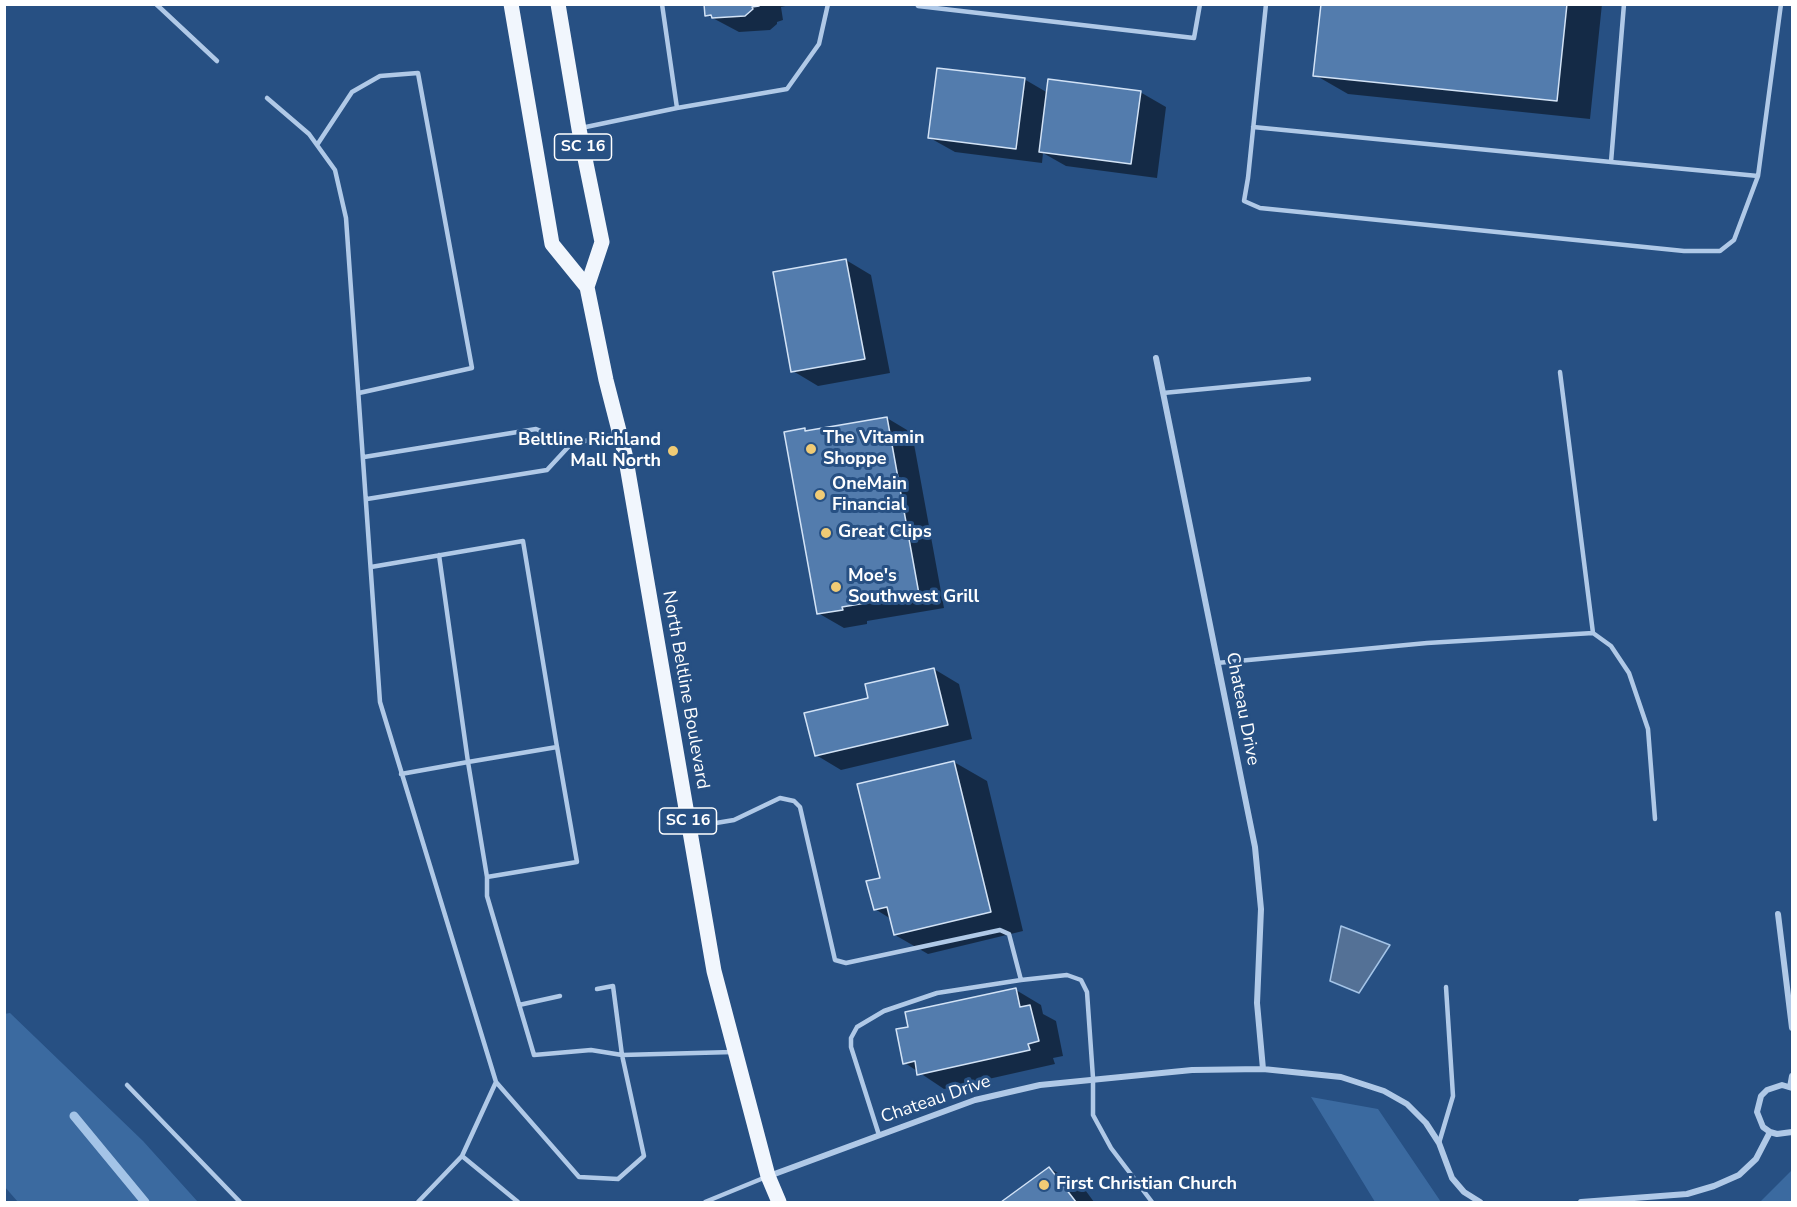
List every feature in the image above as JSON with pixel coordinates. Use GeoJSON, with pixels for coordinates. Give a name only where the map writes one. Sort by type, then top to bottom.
{"type":"FeatureCollection","features":[{"type":"Feature","properties":{"kind":"main road","name":"North Beltline Boulevard"},"geometry":{"type":"LineString","coordinates":[[511,4],[552,244],[587,287],[624,454],[714,971],[768,1176],[779,1203]]}},
{"type":"Feature","properties":{"kind":"main road","name":"SC 16"},"geometry":{"type":"LineString","coordinates":[[558,4],[579,129],[603,242],[587,287]]}},
{"type":"Feature","properties":{"kind":"street","name":"Chateau Drive"},"geometry":{"type":"LineString","coordinates":[[1156,358],[1256,857],[1262,909],[1257,1003],[1263,1069]]}},
{"type":"Feature","properties":{"kind":"street"},"geometry":{"type":"LineString","coordinates":[[1778,914],[1792,1028]]}},
{"type":"Feature","properties":{"kind":"street","name":"Chateau Drive"},"geometry":{"type":"LineString","coordinates":[[768,1176],[975,1100],[1040,1085],[1093,1078],[1263,1069],[1341,1077],[1384,1091],[1407,1104],[1426,1123],[1439,1143],[1452,1178],[1464,1192],[1480,1203]]}},
{"type":"Feature","properties":{"kind":"street"},"geometry":{"type":"LineString","coordinates":[[1792,1077],[1791,1088],[1774,1087],[1761,1096],[1756,1112],[1763,1127],[1770,1132],[1777,1134],[1792,1132]]}},
{"type":"Feature","properties":{"kind":"street"},"geometry":{"type":"LineString","coordinates":[[1581,1203],[1687,1194],[1714,1186],[1739,1174],[1756,1159],[1770,1132]]}},
{"type":"Feature","properties":{"kind":"lane"},"geometry":{"type":"LineString","coordinates":[[156,4],[217,61]]}},
{"type":"Feature","properties":{"kind":"lane"},"geometry":{"type":"LineString","coordinates":[[662,4],[677,108]]}},
{"type":"Feature","properties":{"kind":"lane"},"geometry":{"type":"LineString","coordinates":[[579,129],[677,108],[788,89],[819,44],[828,4]]}},
{"type":"Feature","properties":{"kind":"lane"},"geometry":{"type":"LineString","coordinates":[[917,4],[918,6],[1194,38],[1200,4]]}},
{"type":"Feature","properties":{"kind":"lane"},"geometry":{"type":"LineString","coordinates":[[1266,4],[1244,201],[1260,208],[1684,251],[1720,251],[1734,240],[1758,176],[1781,4]]}},
{"type":"Feature","properties":{"kind":"lane"},"geometry":{"type":"LineString","coordinates":[[1611,162],[1624,4]]}},
{"type":"Feature","properties":{"kind":"lane"},"geometry":{"type":"LineString","coordinates":[[317,145],[351,92],[380,75],[418,73],[472,368],[359,393]]}},
{"type":"Feature","properties":{"kind":"lane"},"geometry":{"type":"LineString","coordinates":[[267,98],[309,134],[335,170],[346,218],[380,702],[496,1082],[579,1177],[618,1179],[644,1156],[622,1055],[613,986],[597,989]]}},
{"type":"Feature","properties":{"kind":"lane"},"geometry":{"type":"LineString","coordinates":[[1253,127],[1758,176]]}},
{"type":"Feature","properties":{"kind":"lane"},"geometry":{"type":"LineString","coordinates":[[1560,372],[1593,633]]}},
{"type":"Feature","properties":{"kind":"lane"},"geometry":{"type":"LineString","coordinates":[[1163,393],[1309,379]]}},
{"type":"Feature","properties":{"kind":"lane"},"geometry":{"type":"LineString","coordinates":[[364,457],[536,429],[571,444],[619,434]]}},
{"type":"Feature","properties":{"kind":"lane"},"geometry":{"type":"LineString","coordinates":[[367,500],[547,470],[571,444]]}},
{"type":"Feature","properties":{"kind":"lane"},"geometry":{"type":"LineString","coordinates":[[371,567],[523,541],[577,862],[487,877]]}},
{"type":"Feature","properties":{"kind":"lane"},"geometry":{"type":"LineString","coordinates":[[439,555],[488,896],[534,1055],[591,1050],[622,1055],[736,1052]]}},
{"type":"Feature","properties":{"kind":"lane"},"geometry":{"type":"LineString","coordinates":[[1217,663],[1427,643],[1593,633],[1611,646],[1629,674],[1648,729],[1655,819]]}},
{"type":"Feature","properties":{"kind":"lane"},"geometry":{"type":"LineString","coordinates":[[401,774],[557,747]]}},
{"type":"Feature","properties":{"kind":"lane"},"geometry":{"type":"LineString","coordinates":[[689,828],[734,820],[780,798],[794,801],[800,807],[835,960],[846,963],[1000,930],[1009,934],[1021,980]]}},
{"type":"Feature","properties":{"kind":"lane"},"geometry":{"type":"LineString","coordinates":[[879,1135],[851,1047],[851,1038],[857,1027],[884,1011],[937,993],[1067,975],[1082,980],[1087,992],[1093,1078],[1093,1115],[1112,1148],[1152,1203]]}},
{"type":"Feature","properties":{"kind":"lane"},"geometry":{"type":"LineString","coordinates":[[1439,1143],[1453,1096],[1446,987]]}},
{"type":"Feature","properties":{"kind":"lane"},"geometry":{"type":"LineString","coordinates":[[519,1005],[560,996]]}},
{"type":"Feature","properties":{"kind":"lane"},"geometry":{"type":"LineString","coordinates":[[418,1203],[462,1156],[496,1082]]}},
{"type":"Feature","properties":{"kind":"lane"},"geometry":{"type":"LineString","coordinates":[[127,1085],[240,1203]]}},
{"type":"Feature","properties":{"kind":"lane"},"geometry":{"type":"LineString","coordinates":[[462,1156],[518,1203]]}},
{"type":"Feature","properties":{"kind":"lane"},"geometry":{"type":"LineString","coordinates":[[705,1203],[768,1176]]}},
{"type":"Feature","properties":{"kind":"shaded area"},"geometry":{"type":"Polygon","coordinates":[[[1341,926],[1390,945],[1359,993],[1330,981],[1341,926]]]}},
{"type":"Feature","properties":{"kind":"shaded area"},"geometry":{"type":"Polygon","coordinates":[[[10,1013],[143,1141],[198,1202],[18,1202],[4,1186],[4,1014],[10,1013]]]}},
{"type":"Feature","properties":{"kind":"shaded area"},"geometry":{"type":"Polygon","coordinates":[[[1311,1097],[1378,1109],[1441,1202],[1375,1202],[1311,1097]]]}},
{"type":"Feature","properties":{"kind":"shaded area"},"geometry":{"type":"Polygon","coordinates":[[[1792,1170],[1792,1202],[1760,1202],[1792,1170]]]}},
{"type":"Feature","properties":{"kind":"building"},"geometry":{"type":"Polygon","coordinates":[[[704,4],[758,4],[759,6],[752,7],[753,9],[745,16],[712,18],[711,15],[705,16],[704,4]]]}},
{"type":"Feature","properties":{"kind":"building"},"geometry":{"type":"Polygon","coordinates":[[[1321,4],[1567,4],[1557,101],[1313,76],[1321,4]]]}},
{"type":"Feature","properties":{"kind":"building"},"geometry":{"type":"Polygon","coordinates":[[[937,68],[1025,78],[1016,149],[928,138],[937,68]]]}},
{"type":"Feature","properties":{"kind":"building"},"geometry":{"type":"Polygon","coordinates":[[[1048,79],[1141,91],[1131,164],[1039,152],[1048,79]]]}},
{"type":"Feature","properties":{"kind":"building"},"geometry":{"type":"Polygon","coordinates":[[[846,259],[865,359],[791,372],[773,272],[846,259]]]}},
{"type":"Feature","properties":{"kind":"building"},"geometry":{"type":"Polygon","coordinates":[[[887,417],[919,594],[842,607],[843,610],[817,614],[784,432],[805,428],[805,431],[887,417]]]}},
{"type":"Feature","properties":{"kind":"building"},"geometry":{"type":"Polygon","coordinates":[[[934,668],[948,725],[815,756],[804,713],[868,698],[865,684],[934,668]]]}},
{"type":"Feature","properties":{"kind":"building"},"geometry":{"type":"Polygon","coordinates":[[[954,761],[991,912],[894,935],[887,907],[874,910],[866,881],[880,878],[857,784],[954,761]]]}},
{"type":"Feature","properties":{"kind":"building"},"geometry":{"type":"Polygon","coordinates":[[[1016,988],[1020,1007],[1030,1005],[1039,1041],[1028,1044],[1030,1050],[917,1075],[915,1061],[903,1064],[896,1029],[908,1027],[905,1012],[1016,988]]]}},
{"type":"Feature","properties":{"kind":"building","name":"First Christian Church"},"geometry":{"type":"Polygon","coordinates":[[[1049,1167],[1076,1202],[1001,1202],[1049,1167]]]}},
{"type":"Feature","properties":{"kind":"waterway"},"geometry":{"type":"LineString","coordinates":[[74,1116],[145,1202]]}},
{"type":"Feature","properties":{"kind":"place","name":"The Vitamin Shoppe"},"geometry":{"type":"Point","coordinates":[811,449]}},
{"type":"Feature","properties":{"kind":"place","name":"Beltline Richland Mall North"},"geometry":{"type":"Point","coordinates":[673,451]}},
{"type":"Feature","properties":{"kind":"place","name":"OneMain Financial"},"geometry":{"type":"Point","coordinates":[820,495]}},
{"type":"Feature","properties":{"kind":"place","name":"Great Clips"},"geometry":{"type":"Point","coordinates":[826,533]}},
{"type":"Feature","properties":{"kind":"place","name":"Moe's Southwest Grill"},"geometry":{"type":"Point","coordinates":[836,587]}},
{"type":"Feature","properties":{"kind":"place","name":"First Christian Church"},"geometry":{"type":"Point","coordinates":[1044,1185]}}]}
